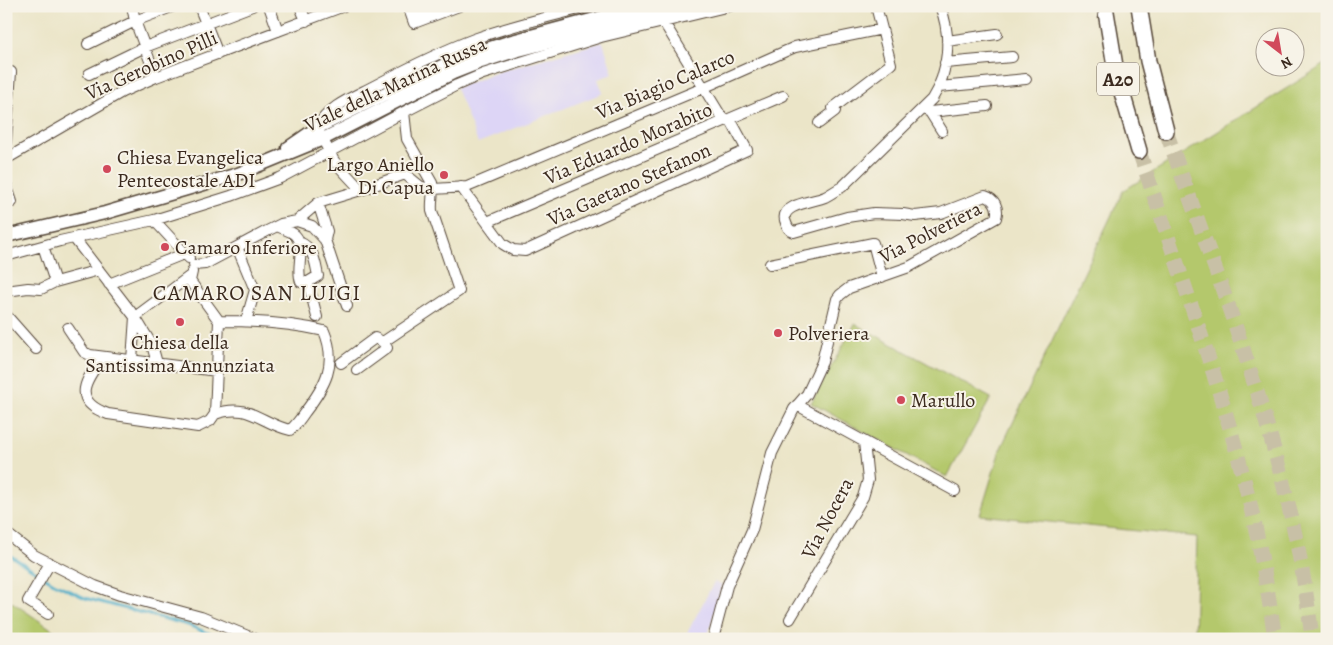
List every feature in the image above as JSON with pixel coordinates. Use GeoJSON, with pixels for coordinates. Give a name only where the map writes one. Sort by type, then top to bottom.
{"type":"FeatureCollection","features":[{"type":"Feature","properties":{"kind":"highway","name":"A20"},"geometry":{"type":"LineString","coordinates":[[1105,6],[1116,72],[1139,151]]}},
{"type":"Feature","properties":{"kind":"highway","name":"A20"},"geometry":{"type":"LineString","coordinates":[[1139,6],[1150,70],[1166,131]]}},
{"type":"Feature","properties":{"kind":"main road","name":"Viale della Marina Russa"},"geometry":{"type":"LineString","coordinates":[[320,134],[446,63],[472,52],[644,6]]}},
{"type":"Feature","properties":{"kind":"main road","name":"Viale della Marina Russa"},"geometry":{"type":"LineString","coordinates":[[6,236],[105,213],[238,174],[320,134],[481,62],[515,51],[689,6]]}},
{"type":"Feature","properties":{"kind":"street"},"geometry":{"type":"LineString","coordinates":[[125,6],[128,14],[135,21]]}},
{"type":"Feature","properties":{"kind":"street"},"geometry":{"type":"LineString","coordinates":[[132,6],[135,21],[156,77]]}},
{"type":"Feature","properties":{"kind":"street"},"geometry":{"type":"LineString","coordinates":[[88,44],[135,21],[174,6]]}},
{"type":"Feature","properties":{"kind":"street"},"geometry":{"type":"LineString","coordinates":[[199,6],[218,54]]}},
{"type":"Feature","properties":{"kind":"street"},"geometry":{"type":"LineString","coordinates":[[89,74],[145,47],[252,6]]}},
{"type":"Feature","properties":{"kind":"street"},"geometry":{"type":"LineString","coordinates":[[269,6],[278,31]]}},
{"type":"Feature","properties":{"kind":"street"},"geometry":{"type":"LineString","coordinates":[[300,6],[306,21]]}},
{"type":"Feature","properties":{"kind":"street","name":"Via Gerobino Pilli"},"geometry":{"type":"LineString","coordinates":[[6,159],[122,92],[156,77],[306,21],[332,8],[344,6]]}},
{"type":"Feature","properties":{"kind":"street"},"geometry":{"type":"LineString","coordinates":[[432,6],[410,10],[414,23],[459,6]]}},
{"type":"Feature","properties":{"kind":"street"},"geometry":{"type":"LineString","coordinates":[[361,190],[334,161],[329,152],[320,134],[322,118],[342,103],[450,48],[494,32],[591,6]]}},
{"type":"Feature","properties":{"kind":"street"},"geometry":{"type":"LineString","coordinates":[[6,256],[154,220],[231,196],[280,178],[404,112],[483,74],[601,37],[730,6]]}},
{"type":"Feature","properties":{"kind":"street"},"geometry":{"type":"LineString","coordinates":[[818,123],[890,64],[876,6]]}},
{"type":"Feature","properties":{"kind":"street","name":"Via Polveriera"},"geometry":{"type":"LineString","coordinates":[[713,639],[727,586],[752,530],[772,453],[798,405],[807,394],[822,362],[837,299],[845,290],[855,285],[909,267],[994,221],[998,210],[990,197],[980,197],[950,210],[923,216],[891,213],[847,217],[801,232],[794,232],[786,226],[784,216],[786,211],[824,197],[842,187],[926,110],[939,87],[945,63],[946,23],[940,6]]}},
{"type":"Feature","properties":{"kind":"street"},"geometry":{"type":"LineString","coordinates":[[663,21],[704,88],[727,120]]}},
{"type":"Feature","properties":{"kind":"street","name":"Via Biagio Calarco"},"geometry":{"type":"LineString","coordinates":[[433,189],[465,189],[796,47],[882,29]]}},
{"type":"Feature","properties":{"kind":"street"},"geometry":{"type":"LineString","coordinates":[[947,41],[997,34]]}},
{"type":"Feature","properties":{"kind":"street"},"geometry":{"type":"LineString","coordinates":[[945,63],[1012,57]]}},
{"type":"Feature","properties":{"kind":"street"},"geometry":{"type":"LineString","coordinates":[[6,141],[11,72]]}},
{"type":"Feature","properties":{"kind":"street"},"geometry":{"type":"LineString","coordinates":[[939,87],[1026,79]]}},
{"type":"Feature","properties":{"kind":"street","name":"Via Eduardo Morabito"},"geometry":{"type":"LineString","coordinates":[[487,222],[784,96]]}},
{"type":"Feature","properties":{"kind":"street"},"geometry":{"type":"LineString","coordinates":[[926,110],[987,106]]}},
{"type":"Feature","properties":{"kind":"street"},"geometry":{"type":"LineString","coordinates":[[926,110],[942,131]]}},
{"type":"Feature","properties":{"kind":"street"},"geometry":{"type":"LineString","coordinates":[[383,342],[459,291],[432,211],[432,183],[407,139],[404,112]]}},
{"type":"Feature","properties":{"kind":"street","name":"Via Gaetano Stefanon"},"geometry":{"type":"LineString","coordinates":[[487,222],[508,248],[525,251],[747,150],[727,120]]}},
{"type":"Feature","properties":{"kind":"street"},"geometry":{"type":"LineString","coordinates":[[194,266],[205,264],[277,226],[297,221],[318,203],[405,174],[421,188],[433,189]]}},
{"type":"Feature","properties":{"kind":"street"},"geometry":{"type":"LineString","coordinates":[[6,184],[12,202]]}},
{"type":"Feature","properties":{"kind":"street"},"geometry":{"type":"LineString","coordinates":[[465,189],[487,222]]}},
{"type":"Feature","properties":{"kind":"street"},"geometry":{"type":"LineString","coordinates":[[318,203],[327,231],[325,240]]}},
{"type":"Feature","properties":{"kind":"street"},"geometry":{"type":"LineString","coordinates":[[154,220],[186,254],[194,266]]}},
{"type":"Feature","properties":{"kind":"street"},"geometry":{"type":"LineString","coordinates":[[297,221],[312,226],[325,240],[347,306]]}},
{"type":"Feature","properties":{"kind":"street"},"geometry":{"type":"LineString","coordinates":[[277,226],[294,234],[300,242],[307,245],[312,251],[318,276],[301,282],[298,275],[301,251],[300,242]]}},
{"type":"Feature","properties":{"kind":"street"},"geometry":{"type":"LineString","coordinates":[[74,238],[135,317],[152,345],[157,363]]}},
{"type":"Feature","properties":{"kind":"street"},"geometry":{"type":"LineString","coordinates":[[770,264],[872,243],[882,277]]}},
{"type":"Feature","properties":{"kind":"street"},"geometry":{"type":"LineString","coordinates":[[43,246],[55,282]]}},
{"type":"Feature","properties":{"kind":"street"},"geometry":{"type":"LineString","coordinates":[[237,247],[255,290],[246,321]]}},
{"type":"Feature","properties":{"kind":"street"},"geometry":{"type":"LineString","coordinates":[[109,284],[186,254]]}},
{"type":"Feature","properties":{"kind":"street"},"geometry":{"type":"LineString","coordinates":[[194,266],[190,281],[219,320],[215,414]]}},
{"type":"Feature","properties":{"kind":"street"},"geometry":{"type":"LineString","coordinates":[[6,290],[41,289],[55,282],[99,270]]}},
{"type":"Feature","properties":{"kind":"street"},"geometry":{"type":"LineString","coordinates":[[132,360],[135,317],[190,276]]}},
{"type":"Feature","properties":{"kind":"street"},"geometry":{"type":"LineString","coordinates":[[310,280],[317,317]]}},
{"type":"Feature","properties":{"kind":"street"},"geometry":{"type":"LineString","coordinates":[[6,315],[36,349]]}},
{"type":"Feature","properties":{"kind":"street"},"geometry":{"type":"LineString","coordinates":[[103,356],[87,379],[85,388],[90,405],[98,411],[198,427],[208,423],[215,414],[225,410],[241,410],[290,430],[319,393],[328,376],[328,347],[324,332],[303,326],[219,320]]}},
{"type":"Feature","properties":{"kind":"street"},"geometry":{"type":"LineString","coordinates":[[68,328],[84,352],[90,355],[217,371]]}},
{"type":"Feature","properties":{"kind":"street"},"geometry":{"type":"LineString","coordinates":[[341,363],[375,338],[383,342],[387,348],[357,370]]}},
{"type":"Feature","properties":{"kind":"street"},"geometry":{"type":"LineString","coordinates":[[798,405],[955,491]]}},
{"type":"Feature","properties":{"kind":"street","name":"Via Nocera"},"geometry":{"type":"LineString","coordinates":[[790,619],[862,497],[868,480],[864,442]]}},
{"type":"Feature","properties":{"kind":"street"},"geometry":{"type":"LineString","coordinates":[[6,533],[48,567],[104,590],[200,617],[255,639]]}},
{"type":"Feature","properties":{"kind":"street"},"geometry":{"type":"LineString","coordinates":[[48,567],[28,601],[48,614]]}},
{"type":"Feature","properties":{"kind":"shaded area"},"geometry":{"type":"Polygon","coordinates":[[[603,42],[613,74],[598,79],[603,93],[478,143],[456,88],[504,70],[603,42]]]}},
{"type":"Feature","properties":{"kind":"shaded area"},"geometry":{"type":"Polygon","coordinates":[[[714,582],[722,584],[707,639],[684,639],[714,582]]]}},
{"type":"Feature","properties":{"kind":"green space"},"geometry":{"type":"Polygon","coordinates":[[[1327,63],[1327,639],[1194,639],[1197,537],[980,515],[1000,450],[1123,191],[1303,78],[1306,78],[1327,63]]]}},
{"type":"Feature","properties":{"kind":"green space","name":"Marullo"},"geometry":{"type":"Polygon","coordinates":[[[855,324],[991,398],[947,477],[811,403],[855,324]]]}},
{"type":"Feature","properties":{"kind":"green space"},"geometry":{"type":"Polygon","coordinates":[[[6,598],[66,639],[6,639],[6,598]]]}},
{"type":"Feature","properties":{"kind":"waterway"},"geometry":{"type":"LineString","coordinates":[[6,553],[54,583],[85,598],[188,625],[222,639]]}},
{"type":"Feature","properties":{"kind":"tunnel"},"geometry":{"type":"LineString","coordinates":[[1166,131],[1233,318],[1273,445],[1303,573],[1312,639]]}},
{"type":"Feature","properties":{"kind":"tunnel"},"geometry":{"type":"LineString","coordinates":[[1139,151],[1202,339],[1237,453],[1259,545],[1275,639]]}},
{"type":"Feature","properties":{"kind":"place","name":"Chiesa Evangelica Pentecostale ADI"},"geometry":{"type":"Point","coordinates":[107,169]}},
{"type":"Feature","properties":{"kind":"place","name":"Largo Aniello Di Capua"},"geometry":{"type":"Point","coordinates":[444,175]}},
{"type":"Feature","properties":{"kind":"place","name":"Camaro Inferiore"},"geometry":{"type":"Point","coordinates":[165,247]}},
{"type":"Feature","properties":{"kind":"place","name":"Chiesa della Santissima Annunziata"},"geometry":{"type":"Point","coordinates":[180,322]}},
{"type":"Feature","properties":{"kind":"place","name":"Polveriera"},"geometry":{"type":"Point","coordinates":[778,333]}},
{"type":"Feature","properties":{"kind":"place","name":"Marullo"},"geometry":{"type":"Point","coordinates":[901,400]}},
{"type":"Feature","properties":{"kind":"district","name":"CAMARO SAN LUIGI"},"geometry":{"type":"Point","coordinates":[257,292]}}]}
